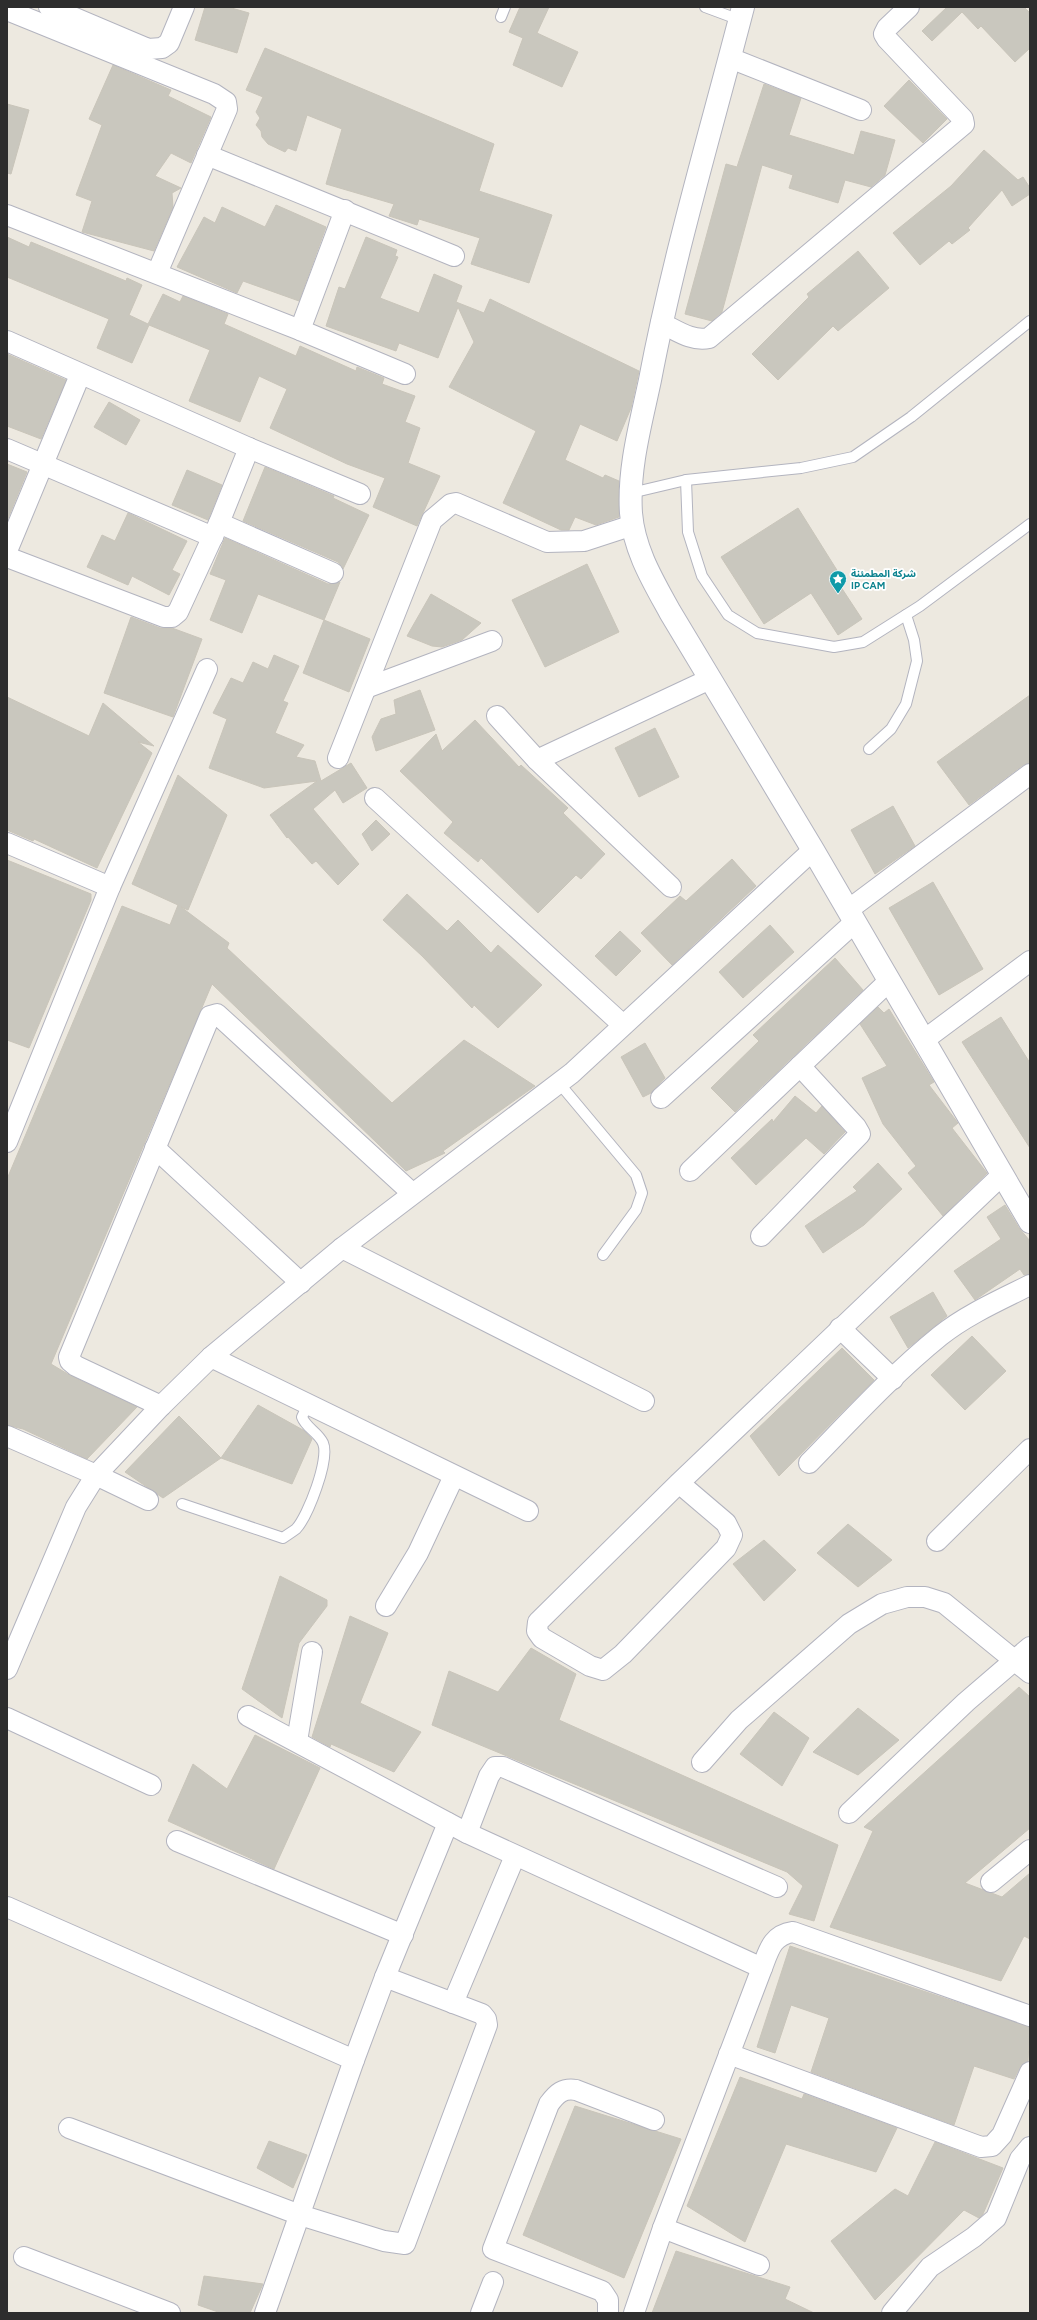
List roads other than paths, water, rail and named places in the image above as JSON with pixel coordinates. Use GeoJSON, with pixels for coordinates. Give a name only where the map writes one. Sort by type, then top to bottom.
{"type":"FeatureCollection","features":[{"type":"Feature","properties":{"kind":"main road"},"geometry":{"type":"LineString","coordinates":[[742,13],[661,323],[633,464],[631,493],[633,526],[640,553],[653,582],[813,850],[1002,1175],[1027,1209]]}},
{"type":"Feature","properties":{"kind":"street"},"geometry":{"type":"LineString","coordinates":[[48,7],[148,48],[162,48],[169,43],[184,7]]}},
{"type":"Feature","properties":{"kind":"street"},"geometry":{"type":"LineString","coordinates":[[661,323],[693,338],[701,340],[709,338],[964,124],[963,118],[887,39],[884,34],[908,7]]}},
{"type":"Feature","properties":{"kind":"street"},"geometry":{"type":"LineString","coordinates":[[7,10],[221,98],[226,102],[227,109],[157,273]]}},
{"type":"Feature","properties":{"kind":"street"},"geometry":{"type":"LineString","coordinates":[[730,58],[861,110]]}},
{"type":"Feature","properties":{"kind":"street"},"geometry":{"type":"LineString","coordinates":[[207,155],[345,210],[454,256]]}},
{"type":"Feature","properties":{"kind":"street"},"geometry":{"type":"LineString","coordinates":[[300,330],[345,210]]}},
{"type":"Feature","properties":{"kind":"street"},"geometry":{"type":"LineString","coordinates":[[7,215],[300,330],[405,374]]}},
{"type":"Feature","properties":{"kind":"street"},"geometry":{"type":"LineString","coordinates":[[7,341],[80,375],[248,448],[360,494]]}},
{"type":"Feature","properties":{"kind":"street"},"geometry":{"type":"LineString","coordinates":[[7,551],[80,375]]}},
{"type":"Feature","properties":{"kind":"street"},"geometry":{"type":"LineString","coordinates":[[7,557],[164,617],[172,617],[178,612],[216,530],[248,448]]}},
{"type":"Feature","properties":{"kind":"street"},"geometry":{"type":"LineString","coordinates":[[7,449],[43,465],[333,572]]}},
{"type":"Feature","properties":{"kind":"street"},"geometry":{"type":"LineString","coordinates":[[338,758],[432,520],[451,504],[456,503],[547,542],[584,541],[633,526]]}},
{"type":"Feature","properties":{"kind":"street"},"geometry":{"type":"LineString","coordinates":[[366,688],[492,641]]}},
{"type":"Feature","properties":{"kind":"street"},"geometry":{"type":"LineString","coordinates":[[7,1142],[11,1119],[110,887],[206,669]]}},
{"type":"Feature","properties":{"kind":"street"},"geometry":{"type":"LineString","coordinates":[[537,760],[710,679]]}},
{"type":"Feature","properties":{"kind":"street"},"geometry":{"type":"LineString","coordinates":[[497,716],[537,760],[671,887]]}},
{"type":"Feature","properties":{"kind":"street"},"geometry":{"type":"LineString","coordinates":[[661,1098],[851,916],[1030,774]]}},
{"type":"Feature","properties":{"kind":"street"},"geometry":{"type":"LineString","coordinates":[[375,798],[624,1025]]}},
{"type":"Feature","properties":{"kind":"street"},"geometry":{"type":"LineString","coordinates":[[7,843],[110,887]]}},
{"type":"Feature","properties":{"kind":"street"},"geometry":{"type":"LineString","coordinates":[[7,1668],[76,1507],[96,1475],[161,1406],[211,1357],[342,1248],[559,1084],[813,850]]}},
{"type":"Feature","properties":{"kind":"street"},"geometry":{"type":"LineString","coordinates":[[924,1040],[1030,961]]}},
{"type":"Feature","properties":{"kind":"street"},"geometry":{"type":"LineString","coordinates":[[690,1171],[889,981]]}},
{"type":"Feature","properties":{"kind":"street"},"geometry":{"type":"LineString","coordinates":[[161,1406],[76,1366],[70,1361],[69,1356],[154,1148],[208,1022],[214,1014],[412,1194]]}},
{"type":"Feature","properties":{"kind":"street"},"geometry":{"type":"LineString","coordinates":[[762,1236],[860,1134],[856,1127],[800,1066]]}},
{"type":"Feature","properties":{"kind":"street"},"geometry":{"type":"LineString","coordinates":[[154,1148],[301,1283]]}},
{"type":"Feature","properties":{"kind":"street"},"geometry":{"type":"LineString","coordinates":[[679,1483],[726,1524],[732,1535],[726,1548],[611,1666],[603,1670],[590,1666],[542,1638],[536,1631],[538,1622],[679,1483],[1002,1175]]}},
{"type":"Feature","properties":{"kind":"street"},"geometry":{"type":"LineString","coordinates":[[342,1248],[644,1401]]}},
{"type":"Feature","properties":{"kind":"street"},"geometry":{"type":"LineString","coordinates":[[809,1463],[893,1379],[941,1336],[964,1321],[1030,1286]]}},
{"type":"Feature","properties":{"kind":"street"},"geometry":{"type":"LineString","coordinates":[[840,1328],[893,1379]]}},
{"type":"Feature","properties":{"kind":"street"},"geometry":{"type":"LineString","coordinates":[[211,1357],[528,1511]]}},
{"type":"Feature","properties":{"kind":"street"},"geometry":{"type":"LineString","coordinates":[[7,1436],[96,1475],[148,1500]]}},
{"type":"Feature","properties":{"kind":"street"},"geometry":{"type":"LineString","coordinates":[[937,1541],[1030,1449]]}},
{"type":"Feature","properties":{"kind":"street"},"geometry":{"type":"LineString","coordinates":[[386,1606],[418,1553],[454,1476]]}},
{"type":"Feature","properties":{"kind":"street"},"geometry":{"type":"LineString","coordinates":[[702,1762],[740,1720],[849,1624],[882,1604],[907,1597],[925,1597],[944,1603],[1023,1653],[1030,1673]]}},
{"type":"Feature","properties":{"kind":"street"},"geometry":{"type":"LineString","coordinates":[[297,1741],[312,1652]]}},
{"type":"Feature","properties":{"kind":"street"},"geometry":{"type":"LineString","coordinates":[[848,1813],[966,1702],[1023,1653]]}},
{"type":"Feature","properties":{"kind":"street"},"geometry":{"type":"LineString","coordinates":[[248,1716],[467,1833],[762,1968]]}},
{"type":"Feature","properties":{"kind":"street"},"geometry":{"type":"LineString","coordinates":[[7,1718],[151,1784]]}},
{"type":"Feature","properties":{"kind":"street"},"geometry":{"type":"LineString","coordinates":[[467,1833],[489,1776],[495,1767],[503,1767],[777,1887]]}},
{"type":"Feature","properties":{"kind":"street"},"geometry":{"type":"LineString","coordinates":[[265,2313],[385,1976],[448,1823]]}},
{"type":"Feature","properties":{"kind":"street"},"geometry":{"type":"LineString","coordinates":[[177,1841],[403,1934]]}},
{"type":"Feature","properties":{"kind":"street"},"geometry":{"type":"LineString","coordinates":[[991,1882],[1030,1850]]}},
{"type":"Feature","properties":{"kind":"street"},"geometry":{"type":"LineString","coordinates":[[453,2003],[515,1856]]}},
{"type":"Feature","properties":{"kind":"street"},"geometry":{"type":"LineString","coordinates":[[7,1907],[354,2060]]}},
{"type":"Feature","properties":{"kind":"street"},"geometry":{"type":"LineString","coordinates":[[634,2313],[663,2228],[762,1968],[773,1941],[782,1934],[793,1932],[1030,2016]]}},
{"type":"Feature","properties":{"kind":"street"},"geometry":{"type":"LineString","coordinates":[[69,2128],[300,2215],[384,2241],[405,2244],[487,2025],[486,2019],[482,2014],[385,1976]]}},
{"type":"Feature","properties":{"kind":"street"},"geometry":{"type":"LineString","coordinates":[[729,2054],[981,2147],[992,2146],[1002,2135],[1030,2072]]}},
{"type":"Feature","properties":{"kind":"street"},"geometry":{"type":"LineString","coordinates":[[608,2313],[608,2300],[602,2291],[493,2249],[549,2104],[557,2094],[566,2089],[576,2090],[654,2120]]}},
{"type":"Feature","properties":{"kind":"street"},"geometry":{"type":"LineString","coordinates":[[895,2312],[930,2267],[974,2237],[996,2218],[1020,2159],[1030,2147]]}},
{"type":"Feature","properties":{"kind":"street"},"geometry":{"type":"LineString","coordinates":[[663,2228],[759,2265]]}},
{"type":"Feature","properties":{"kind":"street"},"geometry":{"type":"LineString","coordinates":[[24,2257],[170,2313]]}},
{"type":"Feature","properties":{"kind":"street"},"geometry":{"type":"LineString","coordinates":[[481,2313],[493,2282]]}},
{"type":"Feature","properties":{"kind":"lane"},"geometry":{"type":"LineString","coordinates":[[501,17],[505,7]]}},
{"type":"Feature","properties":{"kind":"lane"},"geometry":{"type":"LineString","coordinates":[[705,7],[742,13]]}},
{"type":"Feature","properties":{"kind":"lane"},"geometry":{"type":"LineString","coordinates":[[631,493],[686,480],[801,468],[853,457],[910,417],[1030,320]]}},
{"type":"Feature","properties":{"kind":"lane"},"geometry":{"type":"LineString","coordinates":[[686,480],[688,532],[702,576],[728,615],[757,633],[834,648],[863,642],[906,615],[1030,524]]}},
{"type":"Feature","properties":{"kind":"lane"},"geometry":{"type":"LineString","coordinates":[[869,748],[890,729],[906,704],[917,661],[914,640],[906,615]]}},
{"type":"Feature","properties":{"kind":"lane"},"geometry":{"type":"LineString","coordinates":[[559,1084],[636,1175],[642,1193],[636,1210],[603,1255]]}},
{"type":"Feature","properties":{"kind":"lane"},"geometry":{"type":"LineString","coordinates":[[182,1504],[283,1538],[296,1528],[313,1499],[323,1466],[323,1443],[316,1433],[304,1424],[302,1417],[308,1404]]}},
{"type":"Feature","properties":{"kind":"place","name":"شركة المطمئنة IP CAM"},"geometry":{"type":"Point","coordinates":[838,594]}}]}
